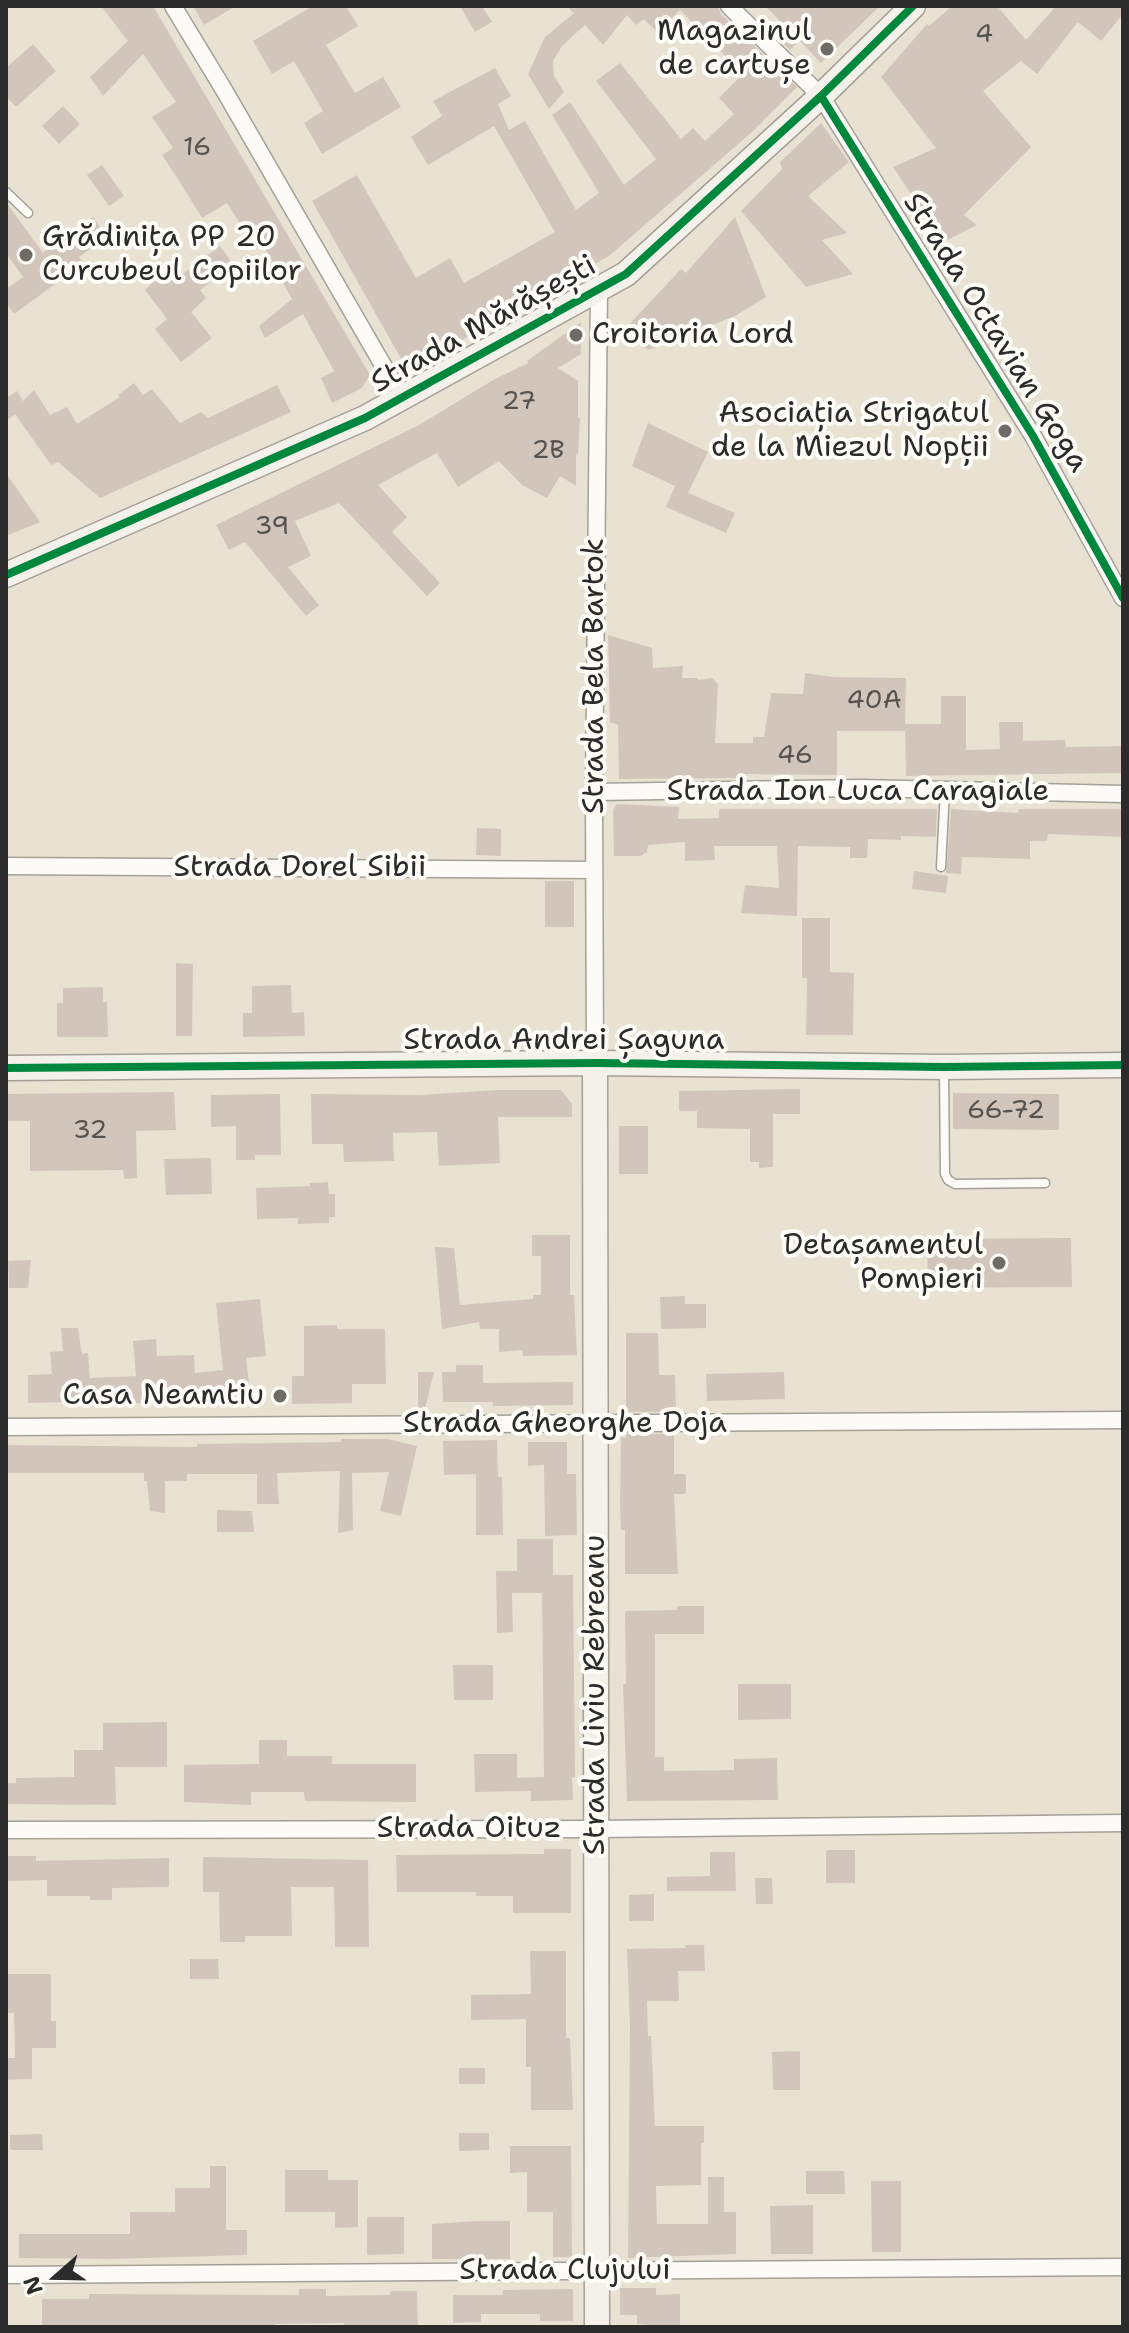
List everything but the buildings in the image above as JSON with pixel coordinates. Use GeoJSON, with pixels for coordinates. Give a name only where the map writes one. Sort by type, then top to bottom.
{"type":"FeatureCollection","features":[{"type":"Feature","properties":{"kind":"street"},"geometry":{"type":"LineString","coordinates":[[173,6],[402,398]]}},
{"type":"Feature","properties":{"kind":"street","name":"Strada Octavian Goga"},"geometry":{"type":"LineString","coordinates":[[729,6],[821,96],[1033,436],[1123,598]]}},
{"type":"Feature","properties":{"kind":"street","name":"Strada Mărășești"},"geometry":{"type":"LineString","coordinates":[[6,575],[314,443],[599,290],[645,259],[913,6]]}},
{"type":"Feature","properties":{"kind":"street","name":"Strada Bela Bartok"},"geometry":{"type":"LineString","coordinates":[[595,1063],[594,792],[599,290]]}},
{"type":"Feature","properties":{"kind":"street","name":"Strada Ion Luca Caragiale"},"geometry":{"type":"LineString","coordinates":[[594,792],[945,789],[1123,794]]}},
{"type":"Feature","properties":{"kind":"street","name":"Strada Dorel Sibii"},"geometry":{"type":"LineString","coordinates":[[6,866],[594,870]]}},
{"type":"Feature","properties":{"kind":"street","name":"Strada Andrei Șaguna"},"geometry":{"type":"LineString","coordinates":[[6,1068],[595,1063],[944,1067],[1123,1065]]}},
{"type":"Feature","properties":{"kind":"street","name":"Strada Liviu Rebreanu"},"geometry":{"type":"LineString","coordinates":[[595,1063],[597,2327]]}},
{"type":"Feature","properties":{"kind":"street","name":"Strada Gheorghe Doja"},"geometry":{"type":"LineString","coordinates":[[6,1427],[1123,1420]]}},
{"type":"Feature","properties":{"kind":"street","name":"Strada Oituz"},"geometry":{"type":"LineString","coordinates":[[6,1830],[595,1829],[1123,1823]]}},
{"type":"Feature","properties":{"kind":"street","name":"Strada Clujului"},"geometry":{"type":"LineString","coordinates":[[6,2275],[1123,2267]]}},
{"type":"Feature","properties":{"kind":"lane"},"geometry":{"type":"LineString","coordinates":[[6,192],[28,213]]}},
{"type":"Feature","properties":{"kind":"lane"},"geometry":{"type":"LineString","coordinates":[[941,867],[945,789]]}},
{"type":"Feature","properties":{"kind":"lane"},"geometry":{"type":"LineString","coordinates":[[944,1067],[945,1174],[948,1180],[955,1184],[1045,1183]]}},
{"type":"Feature","properties":{"kind":"cycle path"},"geometry":{"type":"LineString","coordinates":[[6,575],[365,418],[626,274],[821,96],[913,6]]}},
{"type":"Feature","properties":{"kind":"cycle path"},"geometry":{"type":"LineString","coordinates":[[821,96],[1033,436],[1123,598]]}},
{"type":"Feature","properties":{"kind":"cycle path"},"geometry":{"type":"LineString","coordinates":[[6,1068],[595,1063],[944,1067],[1123,1065]]}},
{"type":"Feature","properties":{"kind":"place","name":"Magazinul de cartușe"},"geometry":{"type":"Point","coordinates":[827,49]}},
{"type":"Feature","properties":{"kind":"place","name":"Grădinița PP 20 Curcubeul Copiilor"},"geometry":{"type":"Point","coordinates":[26,255]}},
{"type":"Feature","properties":{"kind":"place","name":"Croitoria Lord"},"geometry":{"type":"Point","coordinates":[576,335]}},
{"type":"Feature","properties":{"kind":"place","name":"Asociația Strigatul de la Miezul Nopții"},"geometry":{"type":"Point","coordinates":[1005,431]}},
{"type":"Feature","properties":{"kind":"place","name":"Detașamentul Pompieri"},"geometry":{"type":"Point","coordinates":[999,1263]}},
{"type":"Feature","properties":{"kind":"place","name":"Casa Neamtiu"},"geometry":{"type":"Point","coordinates":[280,1396]}}]}
